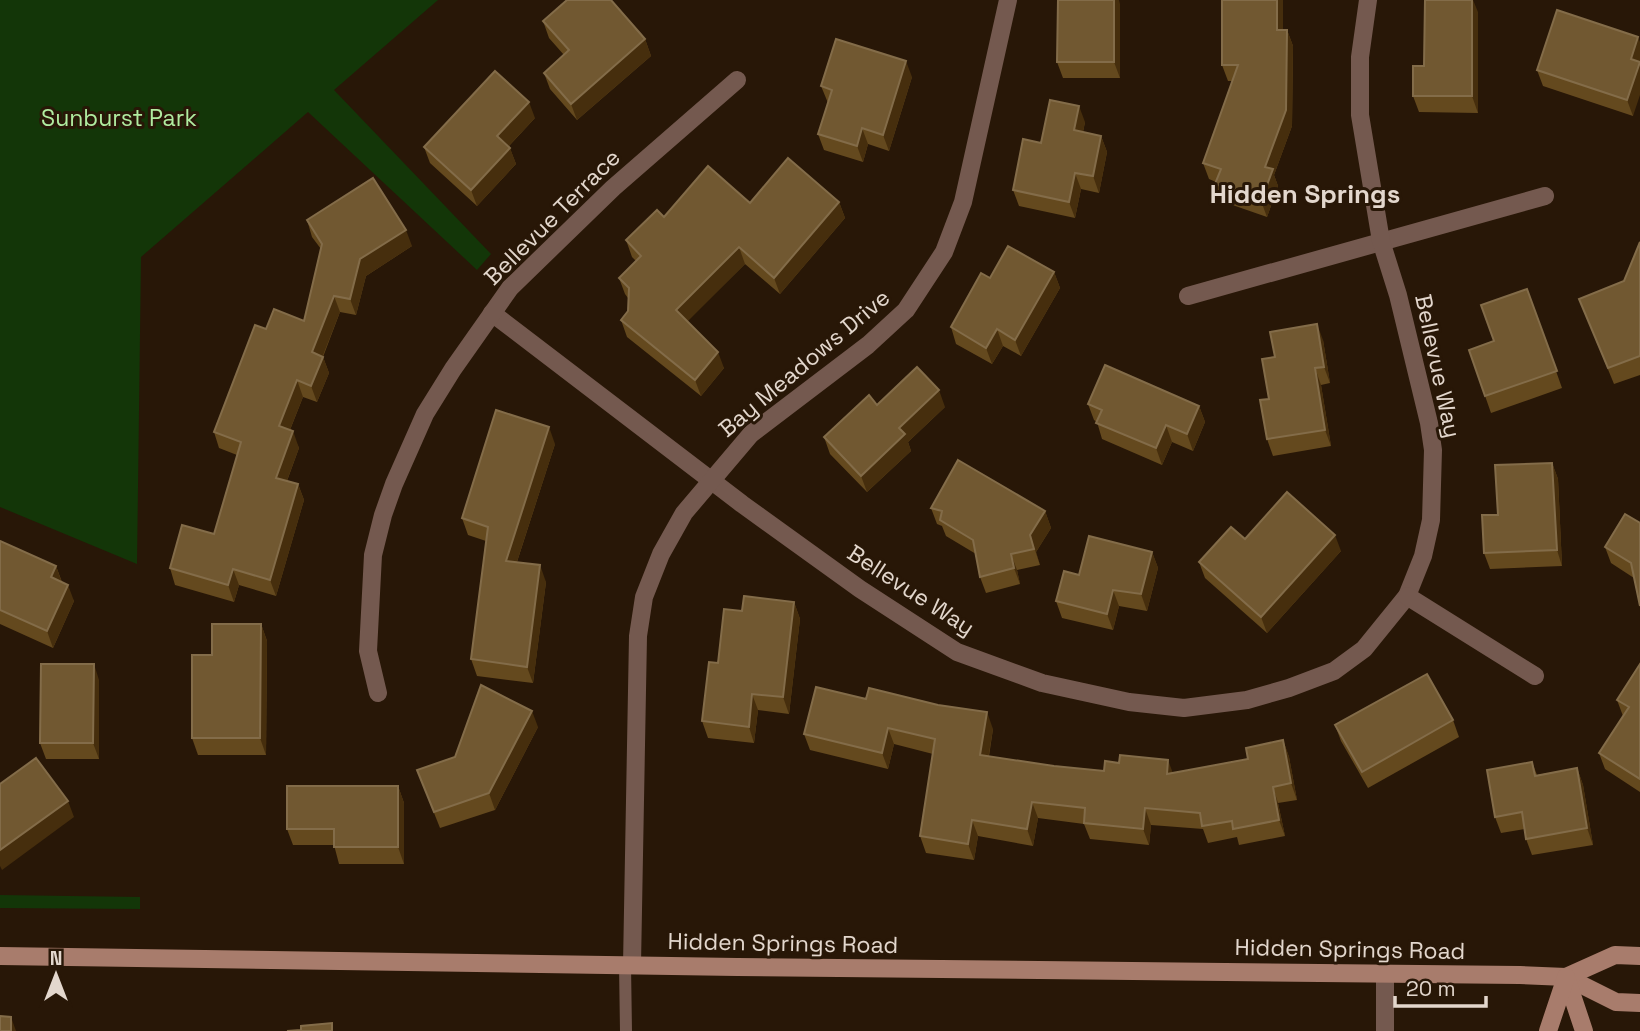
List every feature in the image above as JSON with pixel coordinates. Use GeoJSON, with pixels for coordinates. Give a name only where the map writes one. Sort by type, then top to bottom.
{"type":"FeatureCollection","features":[{"type":"Feature","properties":{"kind":"main road","name":"Hidden Springs Road"},"geometry":{"type":"LineString","coordinates":[[0,956],[1566,976],[1615,955],[1640,956]]}},
{"type":"Feature","properties":{"kind":"main road","name":"Hidden Springs Road"},"geometry":{"type":"LineString","coordinates":[[1566,976],[1616,1002],[1640,1003]]}},
{"type":"Feature","properties":{"kind":"main road"},"geometry":{"type":"LineString","coordinates":[[1548,1031],[1566,976]]}},
{"type":"Feature","properties":{"kind":"main road"},"geometry":{"type":"LineString","coordinates":[[1566,976],[1584,1031]]}},
{"type":"Feature","properties":{"kind":"street","name":"Bay Meadows Drive"},"geometry":{"type":"LineString","coordinates":[[628,965],[638,636],[644,597],[661,554],[684,513],[710,480],[751,434],[869,345],[906,310],[944,252],[962,202],[1008,0]]}},
{"type":"Feature","properties":{"kind":"street","name":"Bellevue Way"},"geometry":{"type":"LineString","coordinates":[[492,313],[710,480],[860,589],[957,652],[1042,683],[1129,702],[1184,708],[1247,700],[1289,688],[1334,671],[1364,649],[1407,596],[1423,556],[1431,520],[1433,450],[1398,295],[1381,241],[1360,115],[1360,57],[1368,0]]}},
{"type":"Feature","properties":{"kind":"street","name":"Bellevue Terrace"},"geometry":{"type":"LineString","coordinates":[[378,693],[368,651],[373,555],[383,514],[425,414],[510,288],[613,188],[737,80]]}},
{"type":"Feature","properties":{"kind":"street"},"geometry":{"type":"LineString","coordinates":[[1188,296],[1545,196]]}},
{"type":"Feature","properties":{"kind":"street"},"geometry":{"type":"LineString","coordinates":[[1407,596],[1535,676]]}},
{"type":"Feature","properties":{"kind":"street"},"geometry":{"type":"LineString","coordinates":[[1385,974],[1385,1031]]}},
{"type":"Feature","properties":{"kind":"lane"},"geometry":{"type":"LineString","coordinates":[[626,1031],[628,965]]}},
{"type":"Feature","properties":{"kind":"green space","name":"Sunburst Park"},"geometry":{"type":"Polygon","coordinates":[[[0,0],[438,0],[334,90],[491,254],[477,270],[308,112],[141,257],[137,564],[0,507],[0,0]]]}},
{"type":"Feature","properties":{"kind":"green space"},"geometry":{"type":"Polygon","coordinates":[[[0,895],[140,897],[140,909],[0,908],[0,895]]]}},
{"type":"Feature","properties":{"kind":"building"},"geometry":{"type":"Polygon","coordinates":[[[567,0],[611,0],[645,39],[571,104],[544,73],[569,50],[543,21],[567,0]]]}},
{"type":"Feature","properties":{"kind":"building"},"geometry":{"type":"Polygon","coordinates":[[[1058,0],[1114,0],[1114,62],[1057,62],[1058,0]]]}},
{"type":"Feature","properties":{"kind":"building"},"geometry":{"type":"Polygon","coordinates":[[[1222,0],[1277,0],[1277,30],[1287,30],[1286,110],[1265,167],[1273,169],[1261,201],[1215,184],[1221,169],[1203,163],[1238,65],[1222,65],[1222,0]]]}},
{"type":"Feature","properties":{"kind":"building"},"geometry":{"type":"Polygon","coordinates":[[[1425,0],[1472,0],[1472,96],[1413,96],[1413,66],[1424,66],[1425,0]]]}},
{"type":"Feature","properties":{"kind":"building"},"geometry":{"type":"Polygon","coordinates":[[[1557,10],[1638,37],[1631,59],[1640,62],[1627,100],[1537,70],[1557,10]]]}},
{"type":"Feature","properties":{"kind":"building"},"geometry":{"type":"Polygon","coordinates":[[[836,39],[906,61],[883,135],[862,128],[857,146],[818,134],[832,90],[821,86],[836,39]]]}},
{"type":"Feature","properties":{"kind":"building"},"geometry":{"type":"Polygon","coordinates":[[[495,71],[529,102],[497,136],[510,148],[471,190],[424,147],[495,71]]]}},
{"type":"Feature","properties":{"kind":"building"},"geometry":{"type":"Polygon","coordinates":[[[1050,100],[1079,106],[1074,130],[1101,136],[1093,176],[1075,173],[1069,202],[1013,190],[1023,139],[1041,143],[1050,100]]]}},
{"type":"Feature","properties":{"kind":"building"},"geometry":{"type":"Polygon","coordinates":[[[788,158],[839,202],[774,278],[739,247],[676,310],[718,352],[695,380],[621,320],[628,311],[629,288],[619,278],[641,256],[626,240],[657,210],[664,217],[708,166],[750,203],[788,158]]]}},
{"type":"Feature","properties":{"kind":"building"},"geometry":{"type":"Polygon","coordinates":[[[373,178],[406,230],[360,259],[350,299],[334,296],[312,352],[323,357],[311,386],[297,380],[279,426],[293,431],[276,478],[298,484],[270,580],[233,569],[228,585],[170,568],[182,525],[214,534],[241,442],[214,432],[255,325],[266,329],[274,309],[304,321],[322,244],[307,220],[373,178]]]}},
{"type":"Feature","properties":{"kind":"building"},"geometry":{"type":"Polygon","coordinates":[[[1640,242],[1640,356],[1608,368],[1579,299],[1624,281],[1640,242]]]}},
{"type":"Feature","properties":{"kind":"building"},"geometry":{"type":"Polygon","coordinates":[[[1008,246],[1054,272],[1015,340],[997,329],[986,348],[951,327],[981,273],[990,278],[1008,246]]]}},
{"type":"Feature","properties":{"kind":"building"},"geometry":{"type":"Polygon","coordinates":[[[1527,289],[1557,371],[1485,396],[1469,350],[1494,341],[1481,305],[1527,289]]]}},
{"type":"Feature","properties":{"kind":"building"},"geometry":{"type":"Polygon","coordinates":[[[1317,324],[1324,367],[1315,368],[1325,430],[1267,439],[1260,400],[1269,399],[1262,359],[1275,357],[1270,332],[1317,324]]]}},
{"type":"Feature","properties":{"kind":"building"},"geometry":{"type":"Polygon","coordinates":[[[1105,365],[1199,406],[1187,434],[1166,425],[1156,448],[1096,423],[1102,410],[1088,404],[1105,365]]]}},
{"type":"Feature","properties":{"kind":"building"},"geometry":{"type":"Polygon","coordinates":[[[917,367],[939,390],[899,428],[905,434],[861,476],[824,437],[869,395],[877,405],[917,367]]]}},
{"type":"Feature","properties":{"kind":"building"},"geometry":{"type":"Polygon","coordinates":[[[496,410],[549,427],[506,561],[540,565],[527,667],[471,659],[488,527],[462,518],[496,410]]]}},
{"type":"Feature","properties":{"kind":"building"},"geometry":{"type":"Polygon","coordinates":[[[958,460],[1045,511],[1030,535],[1034,549],[1011,554],[1014,568],[980,577],[973,540],[940,520],[942,511],[931,508],[958,460]]]}},
{"type":"Feature","properties":{"kind":"building"},"geometry":{"type":"Polygon","coordinates":[[[1552,463],[1557,550],[1484,553],[1482,515],[1498,515],[1495,465],[1552,463]]]}},
{"type":"Feature","properties":{"kind":"building"},"geometry":{"type":"Polygon","coordinates":[[[1287,492],[1335,535],[1261,617],[1199,562],[1231,527],[1245,539],[1287,492]]]}},
{"type":"Feature","properties":{"kind":"building"},"geometry":{"type":"Polygon","coordinates":[[[1625,514],[1640,523],[1640,606],[1631,563],[1605,547],[1625,514]]]}},
{"type":"Feature","properties":{"kind":"building"},"geometry":{"type":"Polygon","coordinates":[[[1089,536],[1152,552],[1141,594],[1113,590],[1107,614],[1056,601],[1064,571],[1079,575],[1089,536]]]}},
{"type":"Feature","properties":{"kind":"building"},"geometry":{"type":"Polygon","coordinates":[[[0,541],[56,566],[51,577],[68,585],[47,631],[0,610],[0,541]]]}},
{"type":"Feature","properties":{"kind":"building"},"geometry":{"type":"Polygon","coordinates":[[[744,596],[794,602],[783,697],[752,694],[749,727],[702,721],[709,662],[718,663],[724,609],[742,611],[744,596]]]}},
{"type":"Feature","properties":{"kind":"building"},"geometry":{"type":"Polygon","coordinates":[[[212,624],[261,624],[260,738],[192,738],[192,655],[212,655],[212,624]]]}},
{"type":"Feature","properties":{"kind":"building"},"geometry":{"type":"Polygon","coordinates":[[[41,664],[94,664],[93,743],[40,743],[41,664]]]}},
{"type":"Feature","properties":{"kind":"building"},"geometry":{"type":"Polygon","coordinates":[[[1640,664],[1640,779],[1599,753],[1629,707],[1617,700],[1640,664]]]}},
{"type":"Feature","properties":{"kind":"building"},"geometry":{"type":"Polygon","coordinates":[[[1427,674],[1453,720],[1362,772],[1335,725],[1427,674]]]}},
{"type":"Feature","properties":{"kind":"building"},"geometry":{"type":"Polygon","coordinates":[[[481,685],[532,711],[489,793],[434,812],[417,770],[455,757],[481,685]]]}},
{"type":"Feature","properties":{"kind":"building"},"geometry":{"type":"Polygon","coordinates":[[[816,687],[866,699],[869,688],[938,705],[987,712],[980,755],[1054,766],[1104,771],[1105,761],[1119,763],[1120,755],[1168,760],[1167,774],[1248,759],[1246,748],[1283,740],[1291,783],[1273,787],[1279,820],[1233,829],[1232,821],[1202,826],[1200,813],[1145,808],[1143,829],[1084,823],[1085,808],[1032,802],[1027,829],[972,820],[968,844],[920,836],[935,739],[888,728],[882,753],[804,734],[816,687]]]}},
{"type":"Feature","properties":{"kind":"building"},"geometry":{"type":"Polygon","coordinates":[[[36,758],[68,801],[0,850],[0,784],[36,758]]]}},
{"type":"Feature","properties":{"kind":"building"},"geometry":{"type":"Polygon","coordinates":[[[1532,762],[1535,776],[1577,768],[1587,828],[1526,839],[1522,812],[1495,817],[1487,770],[1532,762]]]}},
{"type":"Feature","properties":{"kind":"building"},"geometry":{"type":"Polygon","coordinates":[[[287,786],[398,786],[398,847],[334,847],[334,829],[287,829],[287,786]]]}},
{"type":"Feature","properties":{"kind":"building"},"geometry":{"type":"Polygon","coordinates":[[[0,1016],[11,1017],[11,1031],[0,1031],[0,1016]]]}},
{"type":"Feature","properties":{"kind":"building"},"geometry":{"type":"Polygon","coordinates":[[[332,1023],[332,1031],[287,1031],[301,1030],[301,1026],[332,1023]]]}},
{"type":"Feature","properties":{"kind":"district","name":"Hidden Springs"},"geometry":{"type":"Point","coordinates":[1305,194]}}]}
